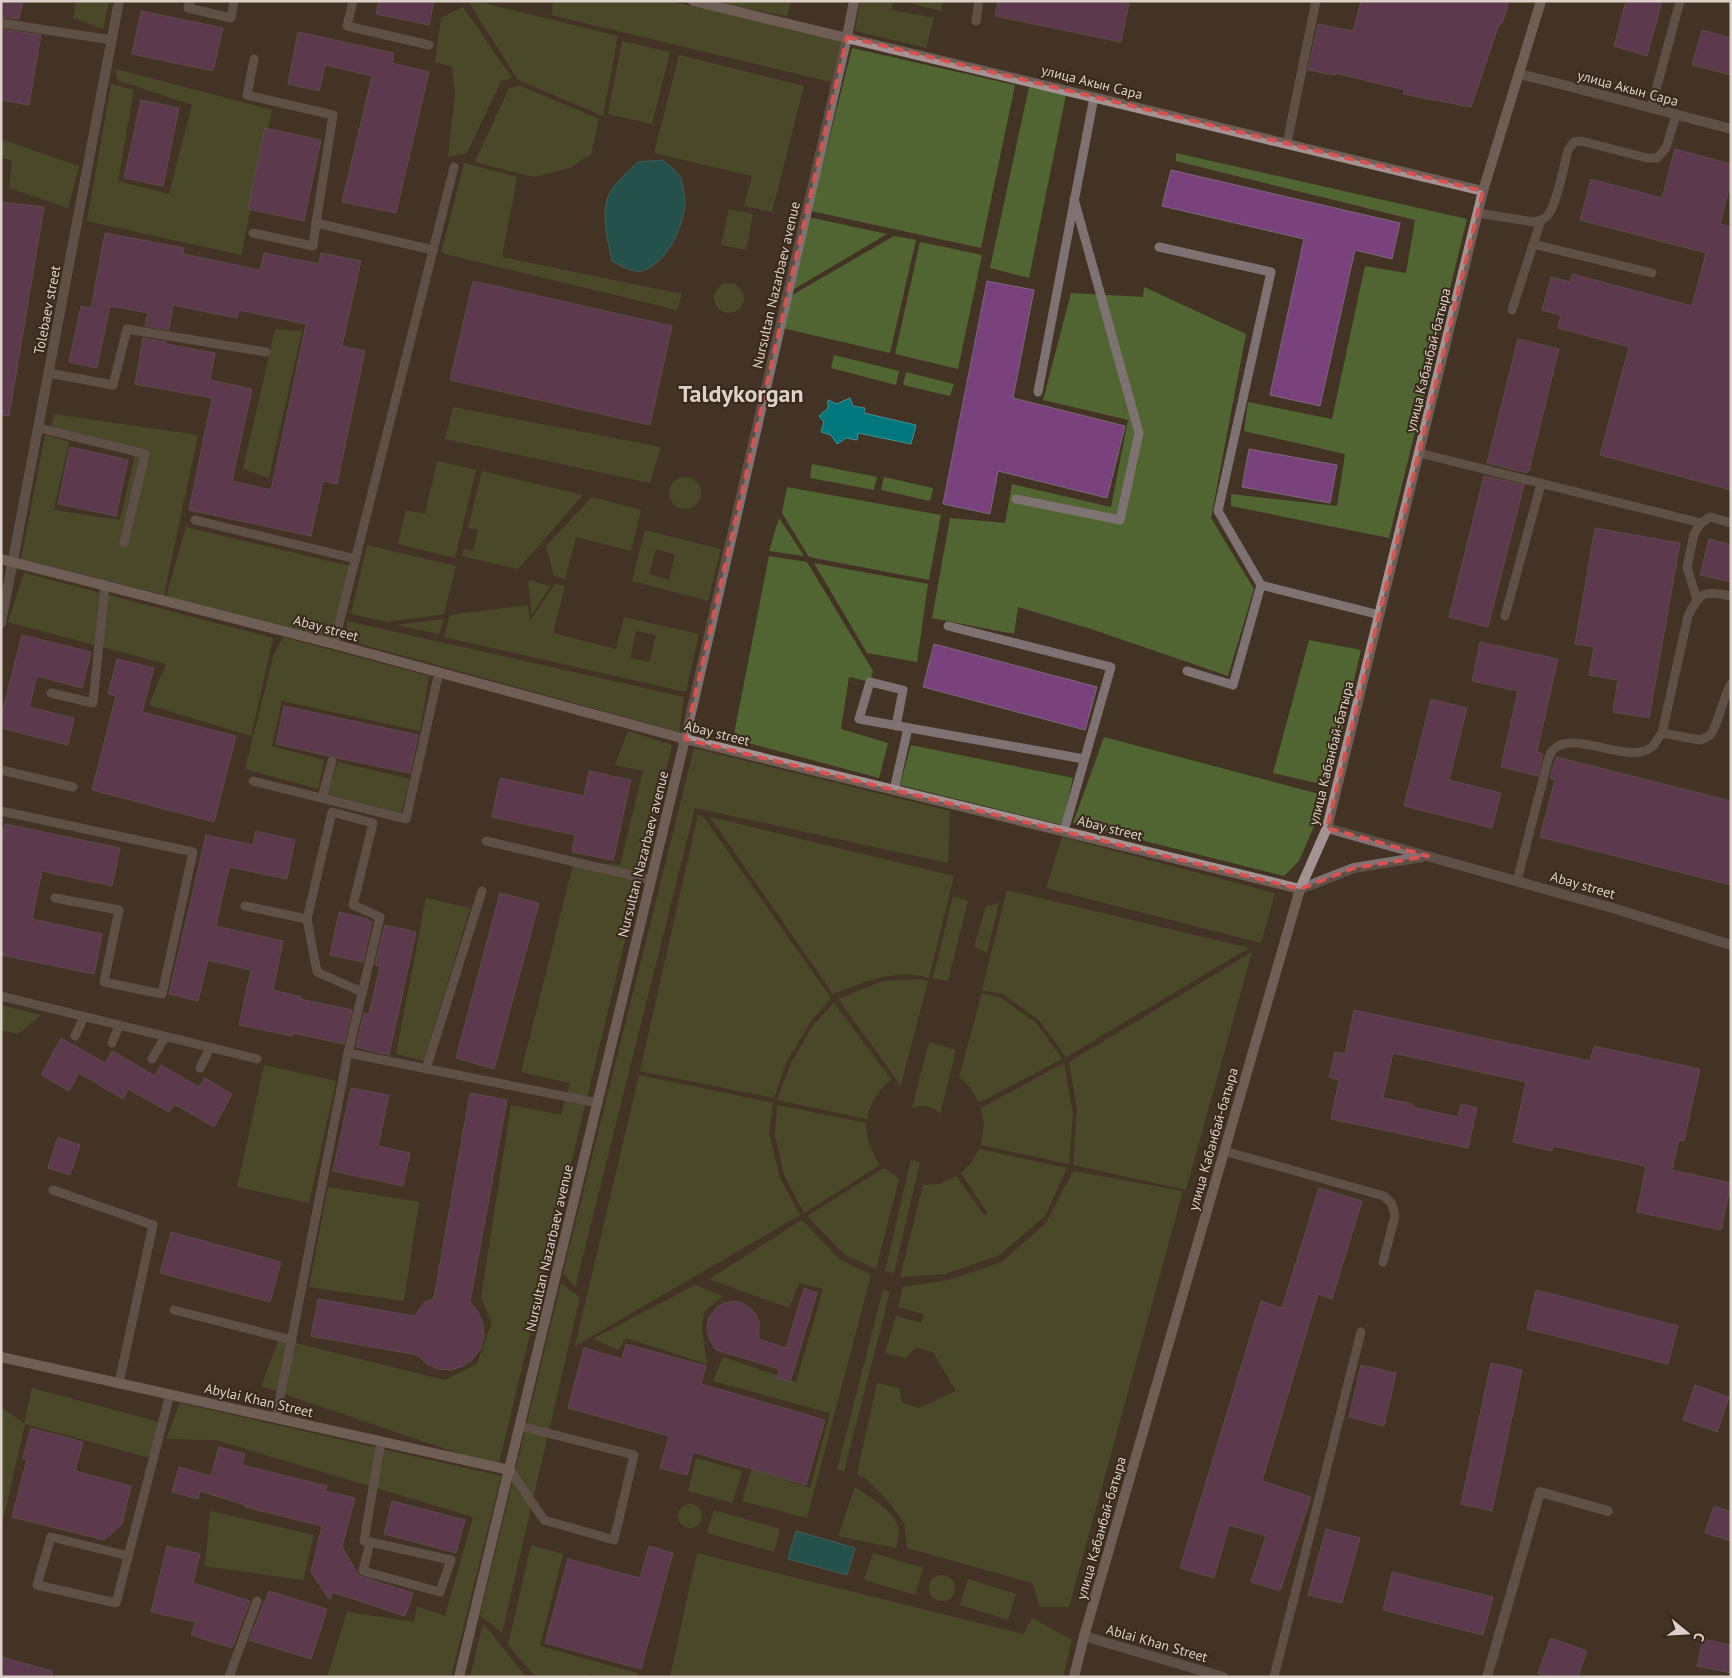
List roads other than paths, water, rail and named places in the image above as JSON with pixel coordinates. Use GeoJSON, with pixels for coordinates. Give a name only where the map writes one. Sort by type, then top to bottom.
{"type":"FeatureCollection","features":[{"type":"Feature","properties":{"kind":"main road","name":"улица Акын Сара"},"geometry":{"type":"LineString","coordinates":[[693,1],[710,3],[1483,191]]}},
{"type":"Feature","properties":{"kind":"main road"},"geometry":{"type":"LineString","coordinates":[[847,37],[854,1]]}},
{"type":"Feature","properties":{"kind":"main road","name":"улица Кабанбай-батыра"},"geometry":{"type":"LineString","coordinates":[[1074,1677],[1084,1636],[1300,888],[1327,828],[1483,191],[1541,1]]}},
{"type":"Feature","properties":{"kind":"main road","name":"Abay street"},"geometry":{"type":"LineString","coordinates":[[1,558],[334,644],[685,739],[1300,888]]}},
{"type":"Feature","properties":{"kind":"main road","name":"Nursultan Nazarbaev avenue"},"geometry":{"type":"LineString","coordinates":[[459,1677],[685,739]]}},
{"type":"Feature","properties":{"kind":"main road","name":"Abylai Khan Street"},"geometry":{"type":"LineString","coordinates":[[1,1357],[510,1470]]}},
{"type":"Feature","properties":{"kind":"street","name":"Tolebaev street"},"geometry":{"type":"LineString","coordinates":[[1,623],[119,1]]}},
{"type":"Feature","properties":{"kind":"street","name":"Nursultan Nazarbaev avenue"},"geometry":{"type":"LineString","coordinates":[[685,739],[847,37]]}},
{"type":"Feature","properties":{"kind":"street","name":"улица Акын Сара"},"geometry":{"type":"LineString","coordinates":[[1519,74],[1731,129]]}},
{"type":"Feature","properties":{"kind":"street","name":"Abay street"},"geometry":{"type":"LineString","coordinates":[[1327,828],[1616,909],[1731,945]]}},
{"type":"Feature","properties":{"kind":"street","name":"Abay street"},"geometry":{"type":"LineString","coordinates":[[1300,888],[1354,868],[1428,856]]}},
{"type":"Feature","properties":{"kind":"street"},"geometry":{"type":"LineString","coordinates":[[1487,1677],[1540,1492],[1608,1511]]}},
{"type":"Feature","properties":{"kind":"street","name":"Ablai Khan Street"},"geometry":{"type":"LineString","coordinates":[[1084,1636],[1223,1677]]}},
{"type":"Feature","properties":{"kind":"lane"},"geometry":{"type":"LineString","coordinates":[[190,1],[188,8],[231,18],[234,1]]}},
{"type":"Feature","properties":{"kind":"lane"},"geometry":{"type":"LineString","coordinates":[[353,1],[347,26],[429,45]]}},
{"type":"Feature","properties":{"kind":"lane"},"geometry":{"type":"LineString","coordinates":[[976,21],[980,1]]}},
{"type":"Feature","properties":{"kind":"lane"},"geometry":{"type":"LineString","coordinates":[[1287,143],[1316,1]]}},
{"type":"Feature","properties":{"kind":"lane"},"geometry":{"type":"LineString","coordinates":[[1651,108],[1680,1]]}},
{"type":"Feature","properties":{"kind":"lane"},"geometry":{"type":"LineString","coordinates":[[1,23],[112,40]]}},
{"type":"Feature","properties":{"kind":"lane"},"geometry":{"type":"LineString","coordinates":[[253,233],[313,246],[333,114],[247,95],[254,59]]}},
{"type":"Feature","properties":{"kind":"lane"},"geometry":{"type":"LineString","coordinates":[[1038,392],[1094,97]]}},
{"type":"Feature","properties":{"kind":"lane"},"geometry":{"type":"LineString","coordinates":[[1478,212],[1534,222],[1541,220],[1547,216],[1552,207],[1568,150],[1574,142],[1581,141],[1647,158],[1657,158],[1666,148],[1676,115]]}},
{"type":"Feature","properties":{"kind":"lane"},"geometry":{"type":"LineString","coordinates":[[334,644],[454,167]]}},
{"type":"Feature","properties":{"kind":"lane"},"geometry":{"type":"LineString","coordinates":[[1016,499],[1120,520],[1139,433],[1074,199]]}},
{"type":"Feature","properties":{"kind":"lane"},"geometry":{"type":"LineString","coordinates":[[1512,310],[1541,220]]}},
{"type":"Feature","properties":{"kind":"lane"},"geometry":{"type":"LineString","coordinates":[[316,223],[433,250]]}},
{"type":"Feature","properties":{"kind":"lane"},"geometry":{"type":"LineString","coordinates":[[1533,244],[1652,273]]}},
{"type":"Feature","properties":{"kind":"lane"},"geometry":{"type":"LineString","coordinates":[[1159,247],[1271,272],[1218,511],[1261,585],[1380,615]]}},
{"type":"Feature","properties":{"kind":"lane"},"geometry":{"type":"LineString","coordinates":[[49,373],[113,385],[127,329],[266,352]]}},
{"type":"Feature","properties":{"kind":"lane"},"geometry":{"type":"LineString","coordinates":[[39,428],[145,454],[124,543]]}},
{"type":"Feature","properties":{"kind":"lane"},"geometry":{"type":"LineString","coordinates":[[1419,453],[1701,523]]}},
{"type":"Feature","properties":{"kind":"lane"},"geometry":{"type":"LineString","coordinates":[[1505,616],[1541,484]]}},
{"type":"Feature","properties":{"kind":"lane"},"geometry":{"type":"LineString","coordinates":[[1697,600],[1687,567],[1694,534],[1701,523],[1710,517],[1731,523]]}},
{"type":"Feature","properties":{"kind":"lane"},"geometry":{"type":"LineString","coordinates":[[195,520],[356,559]]}},
{"type":"Feature","properties":{"kind":"lane"},"geometry":{"type":"LineString","coordinates":[[50,694],[93,703],[105,585]]}},
{"type":"Feature","properties":{"kind":"lane"},"geometry":{"type":"LineString","coordinates":[[1186,672],[1233,685],[1261,585]]}},
{"type":"Feature","properties":{"kind":"lane"},"geometry":{"type":"LineString","coordinates":[[1517,881],[1548,760],[1552,751],[1561,744],[1578,743],[1634,753],[1653,746],[1662,733],[1688,616],[1697,600],[1709,592],[1731,596]]}},
{"type":"Feature","properties":{"kind":"lane"},"geometry":{"type":"LineString","coordinates":[[948,626],[1110,667],[1064,831]]}},
{"type":"Feature","properties":{"kind":"lane"},"geometry":{"type":"LineString","coordinates":[[253,781],[406,819],[439,672]]}},
{"type":"Feature","properties":{"kind":"lane"},"geometry":{"type":"LineString","coordinates":[[896,726],[903,690],[870,682],[859,719],[896,726],[1084,760]]}},
{"type":"Feature","properties":{"kind":"lane"},"geometry":{"type":"LineString","coordinates":[[1662,733],[1700,740],[1706,738],[1713,732],[1720,708],[1731,684]]}},
{"type":"Feature","properties":{"kind":"lane"},"geometry":{"type":"LineString","coordinates":[[894,790],[908,728]]}},
{"type":"Feature","properties":{"kind":"lane"},"geometry":{"type":"LineString","coordinates":[[322,798],[332,761]]}},
{"type":"Feature","properties":{"kind":"lane"},"geometry":{"type":"LineString","coordinates":[[1,770],[73,787]]}},
{"type":"Feature","properties":{"kind":"lane"},"geometry":{"type":"LineString","coordinates":[[1,811],[193,852],[162,994],[104,982],[119,910],[55,898]]}},
{"type":"Feature","properties":{"kind":"lane"},"geometry":{"type":"LineString","coordinates":[[276,1418],[348,1053],[380,916],[353,905],[373,823],[332,812],[307,919],[317,972],[362,992]]}},
{"type":"Feature","properties":{"kind":"lane"},"geometry":{"type":"LineString","coordinates":[[486,841],[651,880]]}},
{"type":"Feature","properties":{"kind":"lane"},"geometry":{"type":"LineString","coordinates":[[426,1069],[482,891]]}},
{"type":"Feature","properties":{"kind":"lane"},"geometry":{"type":"LineString","coordinates":[[245,906],[307,919]]}},
{"type":"Feature","properties":{"kind":"lane"},"geometry":{"type":"LineString","coordinates":[[1,996],[257,1060]]}},
{"type":"Feature","properties":{"kind":"lane"},"geometry":{"type":"LineString","coordinates":[[74,1036],[84,1017]]}},
{"type":"Feature","properties":{"kind":"lane"},"geometry":{"type":"LineString","coordinates":[[112,1043],[119,1026]]}},
{"type":"Feature","properties":{"kind":"lane"},"geometry":{"type":"LineString","coordinates":[[152,1059],[165,1037]]}},
{"type":"Feature","properties":{"kind":"lane"},"geometry":{"type":"LineString","coordinates":[[200,1068],[210,1048]]}},
{"type":"Feature","properties":{"kind":"lane"},"geometry":{"type":"LineString","coordinates":[[348,1053],[598,1103]]}},
{"type":"Feature","properties":{"kind":"lane"},"geometry":{"type":"LineString","coordinates":[[1224,1151],[1384,1196],[1392,1204],[1395,1216],[1383,1262]]}},
{"type":"Feature","properties":{"kind":"lane"},"geometry":{"type":"LineString","coordinates":[[53,1190],[153,1226],[119,1383]]}},
{"type":"Feature","properties":{"kind":"lane"},"geometry":{"type":"LineString","coordinates":[[174,1310],[292,1340]]}},
{"type":"Feature","properties":{"kind":"lane"},"geometry":{"type":"LineString","coordinates":[[1274,1677],[1361,1332]]}},
{"type":"Feature","properties":{"kind":"lane"},"geometry":{"type":"LineString","coordinates":[[129,1556],[50,1537],[38,1585],[116,1603],[129,1556],[170,1394]]}},
{"type":"Feature","properties":{"kind":"lane"},"geometry":{"type":"LineString","coordinates":[[510,1470],[544,1520],[614,1540],[634,1455],[520,1426]]}},
{"type":"Feature","properties":{"kind":"lane"},"geometry":{"type":"LineString","coordinates":[[370,1542],[363,1571],[440,1592],[451,1560],[370,1542],[364,1541],[381,1441]]}},
{"type":"Feature","properties":{"kind":"lane"},"geometry":{"type":"LineString","coordinates":[[229,1677],[257,1601]]}},
{"type":"Feature","properties":{"kind":"water"},"geometry":{"type":"Polygon","coordinates":[[[663,160],[676,171],[681,179],[685,203],[680,225],[671,245],[658,261],[641,271],[630,270],[612,261],[605,216],[607,199],[616,184],[638,162],[663,160]]]}},
{"type":"Feature","properties":{"kind":"water"},"geometry":{"type":"Polygon","coordinates":[[[850,398],[853,406],[865,408],[864,413],[916,425],[911,444],[858,433],[857,440],[846,438],[837,444],[831,435],[821,432],[824,422],[819,416],[828,408],[828,400],[837,404],[850,398]]]}},
{"type":"Feature","properties":{"kind":"water"},"geometry":{"type":"Polygon","coordinates":[[[796,1531],[855,1548],[847,1575],[788,1559],[796,1531]]]}},
{"type":"Feature","properties":{"kind":"district","name":"Taldykorgan"},"geometry":{"type":"Point","coordinates":[741,394]}}]}
